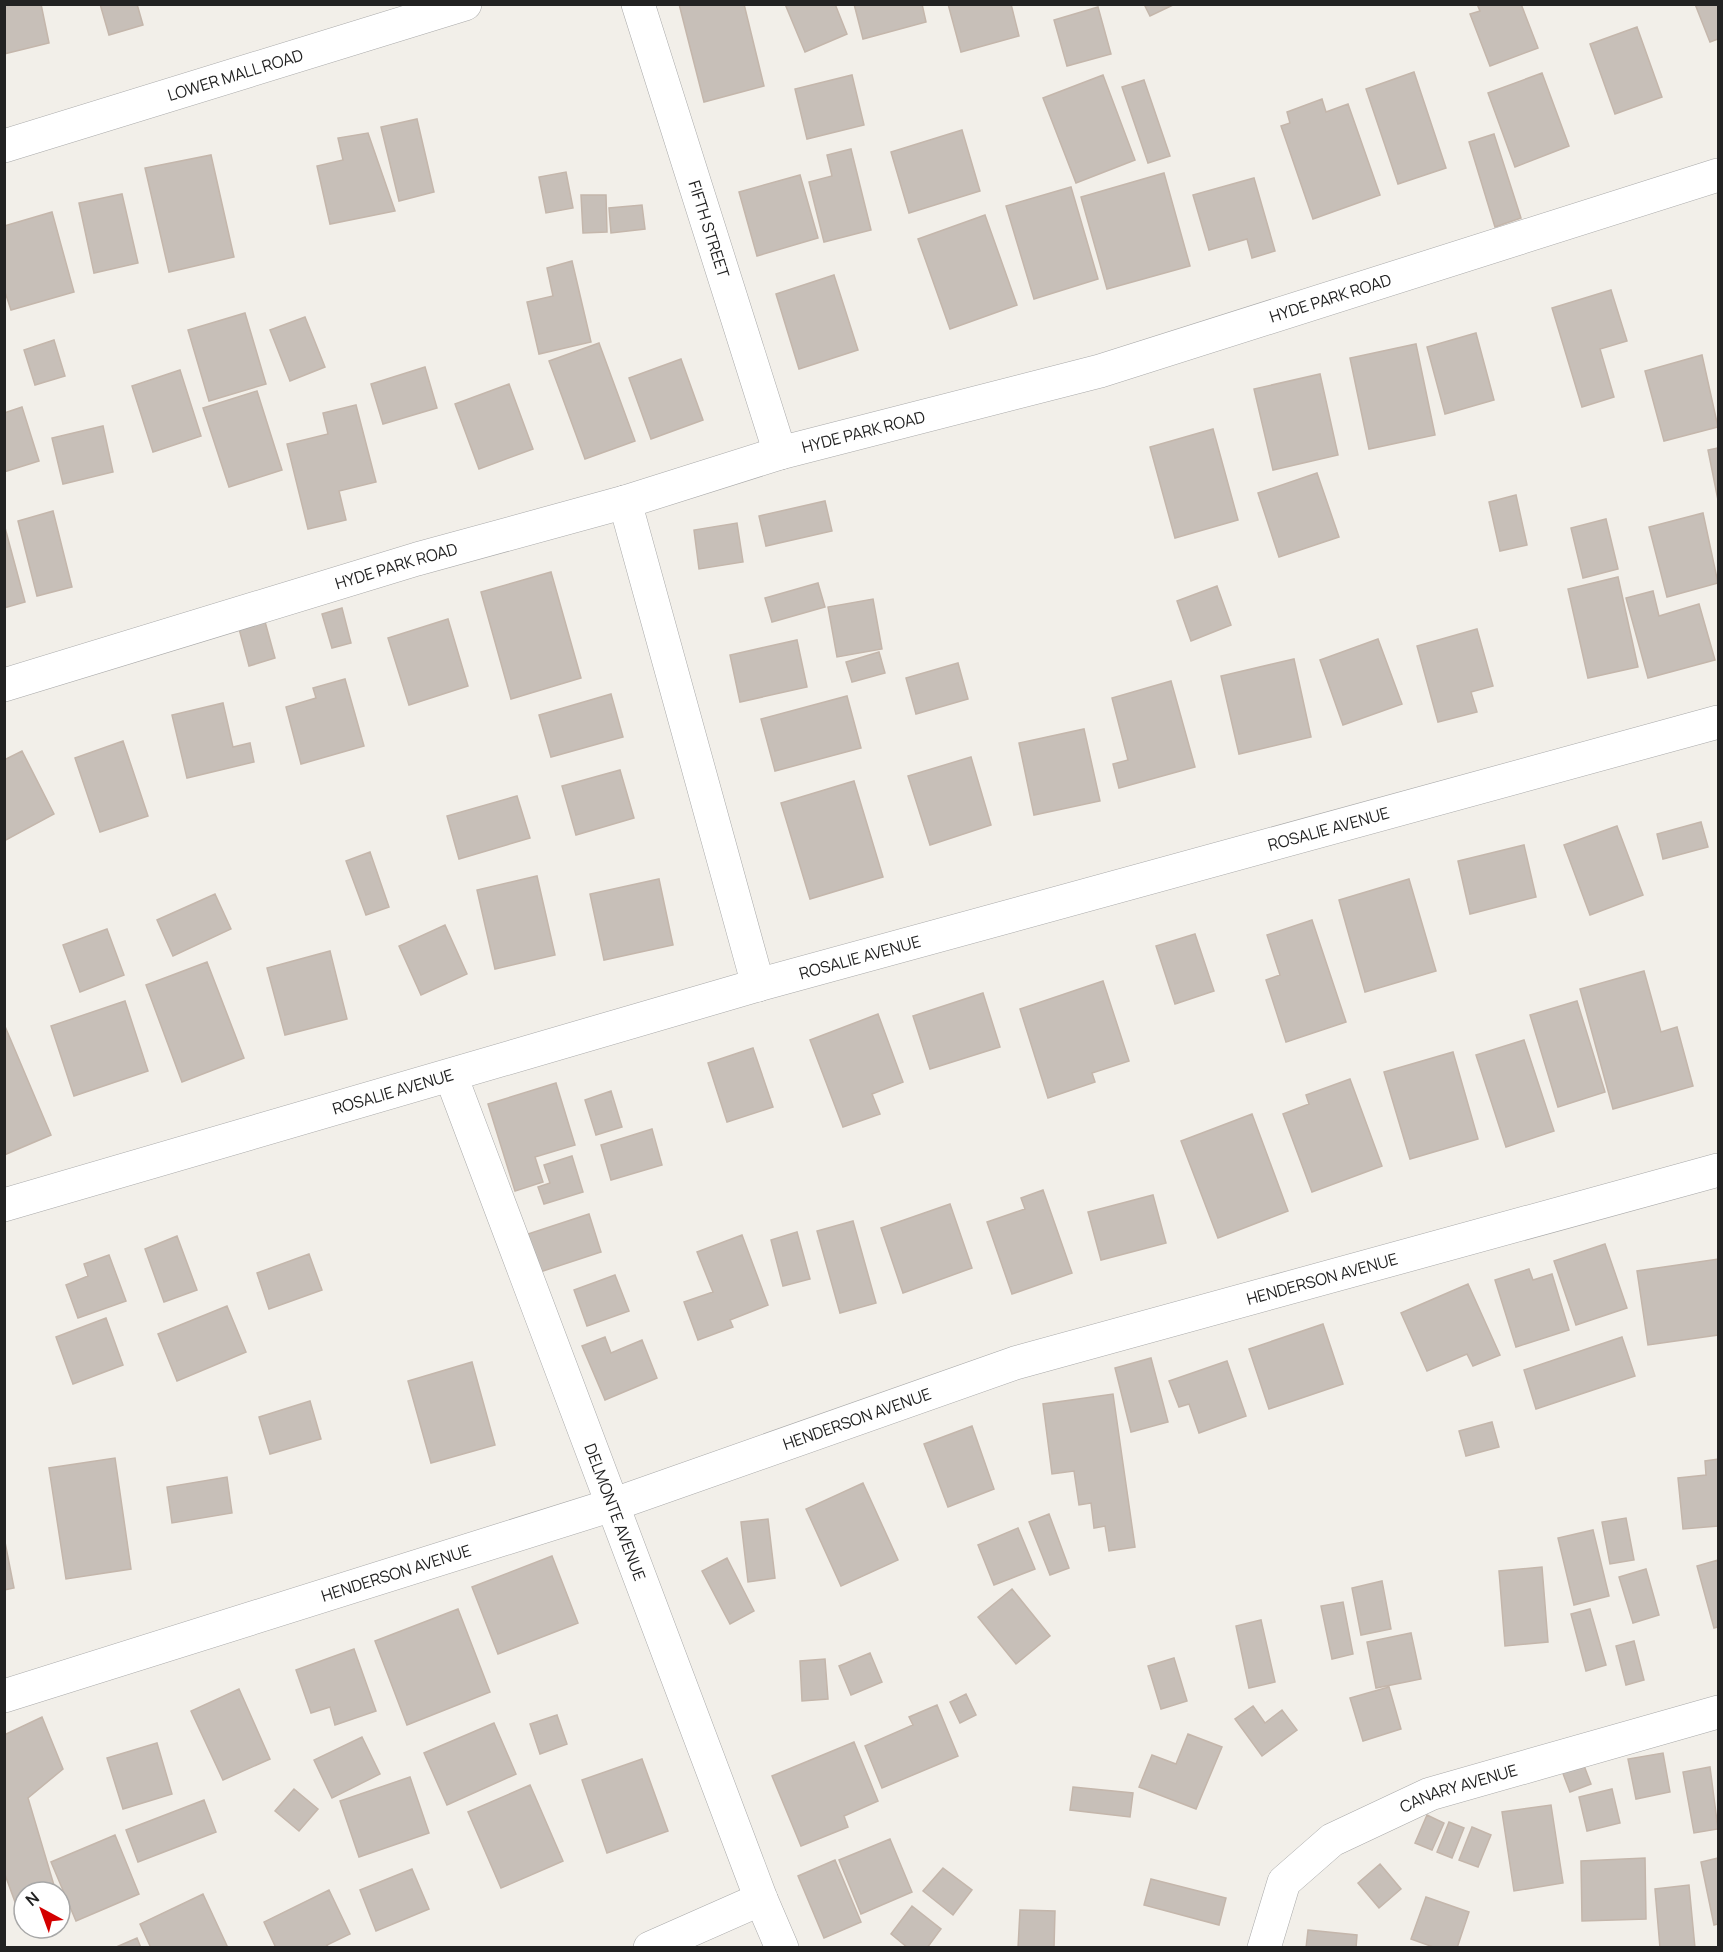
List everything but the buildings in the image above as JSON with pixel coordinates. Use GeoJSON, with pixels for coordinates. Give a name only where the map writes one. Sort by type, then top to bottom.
{"type":"FeatureCollection","features":[{"type":"Feature","properties":{"kind":"street","name":"LOWER MALL ROAD"},"geometry":{"type":"LineString","coordinates":[[4,146],[465,4]]}},
{"type":"Feature","properties":{"kind":"street","name":"FIFTH STREET"},"geometry":{"type":"LineString","coordinates":[[638,4],[780,453]]}},
{"type":"Feature","properties":{"kind":"street","name":"HYDE PARK ROAD"},"geometry":{"type":"LineString","coordinates":[[4,685],[417,559],[625,502],[780,453],[1100,371],[1719,175]]}},
{"type":"Feature","properties":{"kind":"street"},"geometry":{"type":"LineString","coordinates":[[625,502],[758,985]]}},
{"type":"Feature","properties":{"kind":"street","name":"ROSALIE AVENUE"},"geometry":{"type":"LineString","coordinates":[[4,1204],[758,985],[1719,722]]}},
{"type":"Feature","properties":{"kind":"street","name":"DELMONTE AVENUE"},"geometry":{"type":"LineString","coordinates":[[451,1076],[761,1899],[782,1947]]}},
{"type":"Feature","properties":{"kind":"street","name":"HENDERSON AVENUE"},"geometry":{"type":"LineString","coordinates":[[4,1696],[612,1505],[1015,1363],[1719,1170]]}},
{"type":"Feature","properties":{"kind":"street","name":"CANARY AVENUE"},"geometry":{"type":"LineString","coordinates":[[1264,1947],[1284,1882],[1332,1840],[1430,1794],[1719,1712]]}},
{"type":"Feature","properties":{"kind":"street"},"geometry":{"type":"LineString","coordinates":[[650,1947],[761,1899]]}}]}
